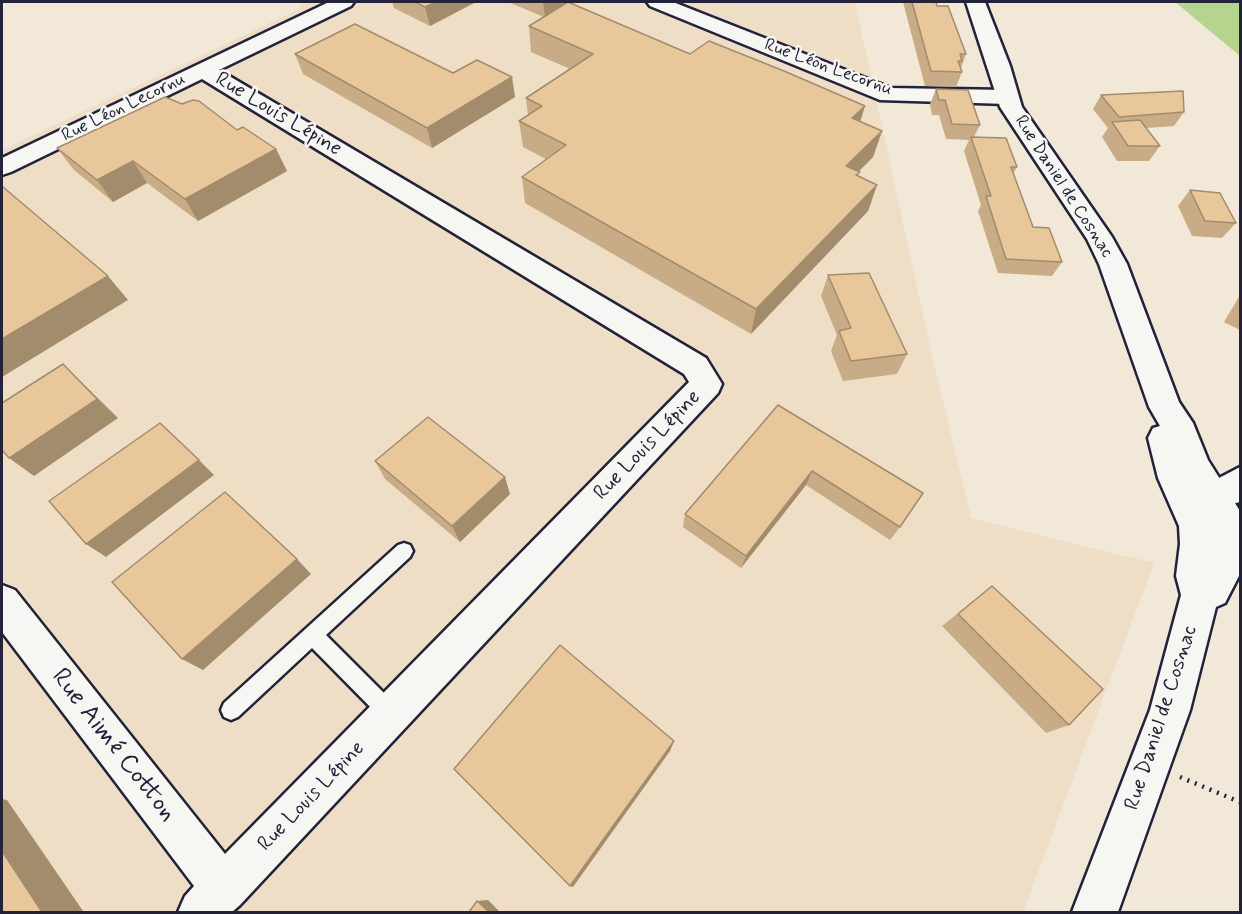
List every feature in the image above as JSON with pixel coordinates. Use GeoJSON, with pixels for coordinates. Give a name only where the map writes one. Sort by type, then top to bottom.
{"type":"FeatureCollection","features":[{"type":"Feature","properties":{"kind":"street","name":"Rue Léon Lecornu"},"geometry":{"type":"LineString","coordinates":[[2,167],[344,2]]}},
{"type":"Feature","properties":{"kind":"street","name":"Rue Léon Lecornu"},"geometry":{"type":"LineString","coordinates":[[657,2],[888,94],[1007,97]]}},
{"type":"Feature","properties":{"kind":"street","name":"Rue Daniel de Cosnac"},"geometry":{"type":"LineString","coordinates":[[975,2],[999,66],[1007,97],[1017,118],[1076,203],[1113,264],[1165,407],[1182,432],[1193,465],[1220,521],[1193,582],[1200,595],[1170,710],[1095,912]]}},
{"type":"Feature","properties":{"kind":"street","name":"Rue Louis Lépine"},"geometry":{"type":"LineString","coordinates":[[203,70],[695,366],[707,384],[213,901]]}},
{"type":"Feature","properties":{"kind":"street","name":"Rue Aimé Cotton"},"geometry":{"type":"LineString","coordinates":[[2,603],[213,901]]}},
{"type":"Feature","properties":{"kind":"lane"},"geometry":{"type":"LineString","coordinates":[[231,710],[404,551]]}},
{"type":"Feature","properties":{"kind":"lane"},"geometry":{"type":"LineString","coordinates":[[314,636],[391,714]]}},
{"type":"Feature","properties":{"kind":"path"},"geometry":{"type":"LineString","coordinates":[[1150,765],[1240,802]]}},
{"type":"Feature","properties":{"kind":"shaded area"},"geometry":{"type":"Polygon","coordinates":[[[302,2],[855,2],[931,351],[971,518],[1154,563],[1023,912],[2,912],[2,150],[297,10],[302,2]]]}},
{"type":"Feature","properties":{"kind":"green space"},"geometry":{"type":"Polygon","coordinates":[[[1175,2],[1240,2],[1240,56],[1175,2]]]}},
{"type":"Feature","properties":{"kind":"building"},"geometry":{"type":"Polygon","coordinates":[[[415,2],[436,2],[425,7],[415,2]]]}},
{"type":"Feature","properties":{"kind":"building"},"geometry":{"type":"Polygon","coordinates":[[[568,2],[690,54],[709,41],[784,71],[865,106],[852,118],[882,131],[846,166],[860,172],[856,175],[877,185],[756,309],[522,177],[566,145],[519,121],[542,106],[526,98],[593,54],[529,26],[568,2]]]}},
{"type":"Feature","properties":{"kind":"building"},"geometry":{"type":"Polygon","coordinates":[[[912,2],[936,2],[937,6],[948,6],[966,54],[960,54],[962,61],[958,61],[962,72],[931,71],[912,2]]]}},
{"type":"Feature","properties":{"kind":"building"},"geometry":{"type":"Polygon","coordinates":[[[355,24],[453,73],[477,60],[512,77],[427,128],[295,54],[355,24]]]}},
{"type":"Feature","properties":{"kind":"building"},"geometry":{"type":"Polygon","coordinates":[[[936,89],[968,90],[980,125],[952,124],[945,100],[939,100],[936,89]]]}},
{"type":"Feature","properties":{"kind":"building"},"geometry":{"type":"Polygon","coordinates":[[[1183,91],[1184,112],[1119,117],[1101,95],[1183,91]]]}},
{"type":"Feature","properties":{"kind":"building"},"geometry":{"type":"Polygon","coordinates":[[[165,97],[182,104],[193,100],[199,101],[237,130],[243,127],[276,149],[185,199],[133,161],[97,180],[57,148],[165,97]]]}},
{"type":"Feature","properties":{"kind":"building"},"geometry":{"type":"Polygon","coordinates":[[[1140,120],[1160,146],[1128,146],[1112,122],[1140,120]]]}},
{"type":"Feature","properties":{"kind":"building"},"geometry":{"type":"Polygon","coordinates":[[[971,137],[1006,138],[1017,167],[1011,167],[1033,227],[1049,228],[1062,262],[1006,259],[986,196],[991,196],[971,137]]]}},
{"type":"Feature","properties":{"kind":"building"},"geometry":{"type":"Polygon","coordinates":[[[2,188],[108,276],[2,339],[2,188]]]}},
{"type":"Feature","properties":{"kind":"building"},"geometry":{"type":"Polygon","coordinates":[[[1190,190],[1220,193],[1236,223],[1205,221],[1190,190]]]}},
{"type":"Feature","properties":{"kind":"building"},"geometry":{"type":"Polygon","coordinates":[[[869,273],[907,354],[851,361],[839,331],[851,328],[828,275],[869,273]]]}},
{"type":"Feature","properties":{"kind":"building"},"geometry":{"type":"Polygon","coordinates":[[[63,364],[97,399],[9,458],[2,450],[2,403],[63,364]]]}},
{"type":"Feature","properties":{"kind":"building"},"geometry":{"type":"Polygon","coordinates":[[[778,405],[923,493],[900,527],[812,471],[746,556],[685,514],[778,405]]]}},
{"type":"Feature","properties":{"kind":"building"},"geometry":{"type":"Polygon","coordinates":[[[428,417],[505,477],[452,526],[375,461],[428,417]]]}},
{"type":"Feature","properties":{"kind":"building"},"geometry":{"type":"Polygon","coordinates":[[[160,423],[199,460],[86,544],[49,501],[160,423]]]}},
{"type":"Feature","properties":{"kind":"building"},"geometry":{"type":"Polygon","coordinates":[[[225,492],[297,559],[182,659],[112,582],[225,492]]]}},
{"type":"Feature","properties":{"kind":"building"},"geometry":{"type":"Polygon","coordinates":[[[992,586],[1103,689],[1069,725],[958,614],[992,586]]]}},
{"type":"Feature","properties":{"kind":"building"},"geometry":{"type":"Polygon","coordinates":[[[560,645],[674,741],[570,886],[454,769],[560,645]]]}},
{"type":"Feature","properties":{"kind":"building"},"geometry":{"type":"Polygon","coordinates":[[[2,851],[42,912],[2,912],[2,851]]]}},
{"type":"Feature","properties":{"kind":"building"},"geometry":{"type":"Polygon","coordinates":[[[477,901],[489,912],[469,912],[477,901]]]}}]}
